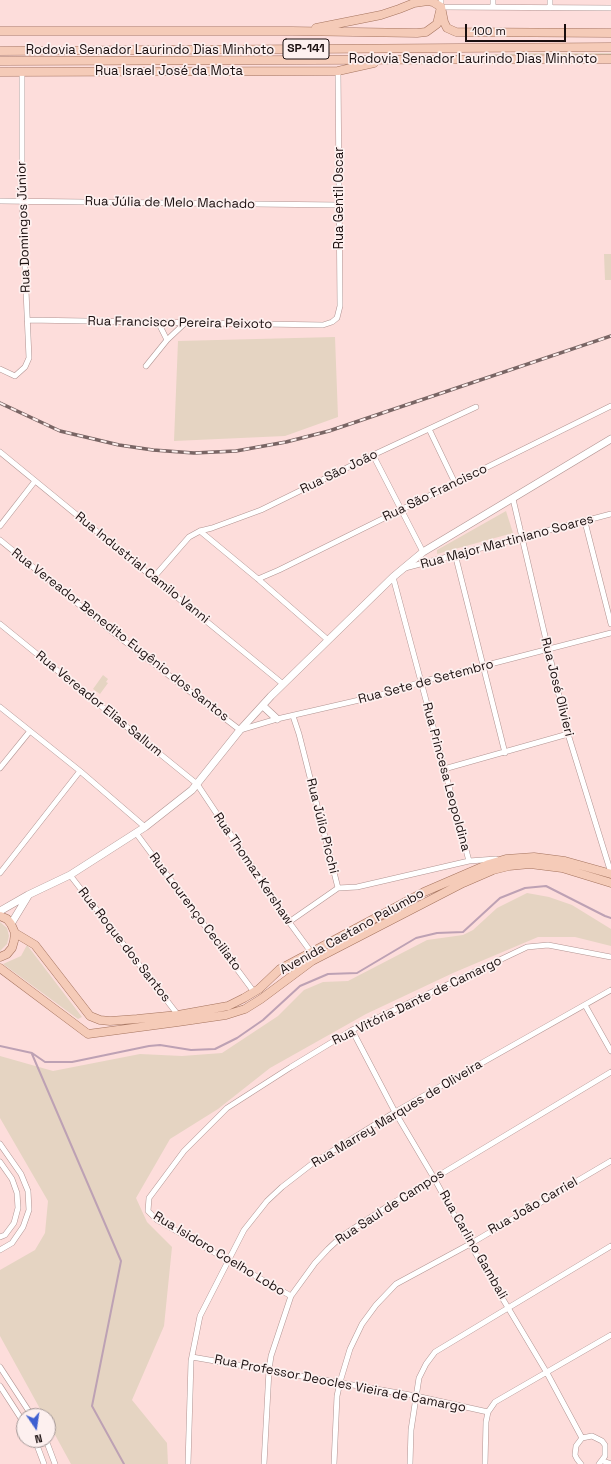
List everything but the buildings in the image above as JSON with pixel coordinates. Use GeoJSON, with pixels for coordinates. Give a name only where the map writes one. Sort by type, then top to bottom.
{"type":"FeatureCollection","features":[{"type":"Feature","properties":{"kind":"main road","name":"SP-141"},"geometry":{"type":"LineString","coordinates":[[0,31],[292,31],[417,34],[426,32],[437,24],[441,4],[428,1],[414,3],[381,15],[322,27],[292,31]]}},
{"type":"Feature","properties":{"kind":"main road"},"geometry":{"type":"LineString","coordinates":[[441,4],[444,22],[447,28],[456,32],[611,33]]}},
{"type":"Feature","properties":{"kind":"main road","name":"Rodovia Senador Laurindo Dias Minhoto"},"geometry":{"type":"LineString","coordinates":[[0,51],[611,47]]}},
{"type":"Feature","properties":{"kind":"main road","name":"Rua Israel José da Mota"},"geometry":{"type":"LineString","coordinates":[[0,72],[338,71],[397,59]]}},
{"type":"Feature","properties":{"kind":"main road","name":"Rodovia Senador Laurindo Dias Minhoto"},"geometry":{"type":"LineString","coordinates":[[0,61],[611,59]]}},
{"type":"Feature","properties":{"kind":"main road"},"geometry":{"type":"LineString","coordinates":[[0,911],[70,875],[145,827],[192,790],[240,730],[283,684],[393,577],[424,552],[611,439]]}},
{"type":"Feature","properties":{"kind":"main road"},"geometry":{"type":"LineString","coordinates":[[263,706],[277,719]]}},
{"type":"Feature","properties":{"kind":"main road","name":"Avenida Caetano Palumbo"},"geometry":{"type":"LineString","coordinates":[[14,933],[35,945],[90,1016],[100,1020],[112,1021],[178,1014],[228,1006],[254,992],[280,969],[311,952],[424,892],[489,864],[506,859],[534,857],[557,860],[611,874]]}},
{"type":"Feature","properties":{"kind":"main road","name":"Avenida Caetano Palumbo"},"geometry":{"type":"LineString","coordinates":[[0,968],[88,1034],[178,1022],[226,1015],[245,1009],[312,961],[463,883],[493,870],[509,866],[530,864],[562,868],[611,883]]}},
{"type":"Feature","properties":{"kind":"main road"},"geometry":{"type":"LineString","coordinates":[[11,924],[28,896]]}},
{"type":"Feature","properties":{"kind":"main road"},"geometry":{"type":"LineString","coordinates":[[0,916],[7,919],[11,924],[14,933],[12,948],[7,954],[0,957]]}},
{"type":"Feature","properties":{"kind":"street"},"geometry":{"type":"LineString","coordinates":[[405,7],[411,0]]}},
{"type":"Feature","properties":{"kind":"street"},"geometry":{"type":"LineString","coordinates":[[493,0],[493,7]]}},
{"type":"Feature","properties":{"kind":"street"},"geometry":{"type":"LineString","coordinates":[[550,0],[550,8]]}},
{"type":"Feature","properties":{"kind":"street"},"geometry":{"type":"LineString","coordinates":[[441,4],[493,7],[611,8]]}},
{"type":"Feature","properties":{"kind":"street","name":"Rua Gentil Oscar"},"geometry":{"type":"LineString","coordinates":[[332,322],[337,318],[340,306],[338,71]]}},
{"type":"Feature","properties":{"kind":"street","name":"Rua Domingos Júnior"},"geometry":{"type":"LineString","coordinates":[[0,369],[15,376],[25,367],[29,358],[22,201],[22,72]]}},
{"type":"Feature","properties":{"kind":"street","name":"Rua Júlia de Melo Machado"},"geometry":{"type":"LineString","coordinates":[[0,201],[339,205]]}},
{"type":"Feature","properties":{"kind":"street","name":"Rua Francisco Pereira Peixoto"},"geometry":{"type":"LineString","coordinates":[[27,320],[322,325],[332,322]]}},
{"type":"Feature","properties":{"kind":"street"},"geometry":{"type":"LineString","coordinates":[[158,322],[167,340]]}},
{"type":"Feature","properties":{"kind":"street"},"geometry":{"type":"LineString","coordinates":[[146,366],[167,340],[185,323]]}},
{"type":"Feature","properties":{"kind":"street","name":"Rua São Francisco"},"geometry":{"type":"LineString","coordinates":[[258,579],[611,406]]}},
{"type":"Feature","properties":{"kind":"street","name":"Rua São João"},"geometry":{"type":"LineString","coordinates":[[154,577],[189,537],[261,510],[373,455],[476,407]]}},
{"type":"Feature","properties":{"kind":"street"},"geometry":{"type":"LineString","coordinates":[[429,429],[456,483]]}},
{"type":"Feature","properties":{"kind":"street","name":"Rua Industrial Camilo Vanni"},"geometry":{"type":"LineString","coordinates":[[0,452],[283,684]]}},
{"type":"Feature","properties":{"kind":"street"},"geometry":{"type":"LineString","coordinates":[[373,455],[424,552]]}},
{"type":"Feature","properties":{"kind":"street"},"geometry":{"type":"LineString","coordinates":[[0,526],[35,481]]}},
{"type":"Feature","properties":{"kind":"street","name":"Rua José Olivieri"},"geometry":{"type":"LineString","coordinates":[[513,499],[568,734],[611,874]]}},
{"type":"Feature","properties":{"kind":"street","name":"Rua Major Martiniano Soares"},"geometry":{"type":"LineString","coordinates":[[402,569],[611,514]]}},
{"type":"Feature","properties":{"kind":"street"},"geometry":{"type":"LineString","coordinates":[[585,522],[611,624]]}},
{"type":"Feature","properties":{"kind":"street"},"geometry":{"type":"LineString","coordinates":[[200,532],[258,579],[328,640]]}},
{"type":"Feature","properties":{"kind":"street","name":"Rua Vereador Benedito Eugênio dos Santos"},"geometry":{"type":"LineString","coordinates":[[0,540],[110,630],[240,730]]}},
{"type":"Feature","properties":{"kind":"street"},"geometry":{"type":"LineString","coordinates":[[455,554],[505,753]]}},
{"type":"Feature","properties":{"kind":"street","name":"Rua Princesa Leopoldina"},"geometry":{"type":"LineString","coordinates":[[393,577],[469,861]]}},
{"type":"Feature","properties":{"kind":"street","name":"Rua Vereador Elias Sallum"},"geometry":{"type":"LineString","coordinates":[[0,624],[197,784]]}},
{"type":"Feature","properties":{"kind":"street","name":"Rua Sete de Setembro"},"geometry":{"type":"LineString","coordinates":[[240,730],[277,719],[381,695],[421,682],[611,633]]}},
{"type":"Feature","properties":{"kind":"street"},"geometry":{"type":"LineString","coordinates":[[0,707],[80,771],[145,827]]}},
{"type":"Feature","properties":{"kind":"street","name":"Rua Júlio Picchi"},"geometry":{"type":"LineString","coordinates":[[293,716],[338,888],[357,887],[469,861],[506,859]]}},
{"type":"Feature","properties":{"kind":"street"},"geometry":{"type":"LineString","coordinates":[[0,768],[30,732]]}},
{"type":"Feature","properties":{"kind":"street"},"geometry":{"type":"LineString","coordinates":[[444,769],[568,734]]}},
{"type":"Feature","properties":{"kind":"street"},"geometry":{"type":"LineString","coordinates":[[0,873],[80,771]]}},
{"type":"Feature","properties":{"kind":"street","name":"Rua Thomaz Kershaw"},"geometry":{"type":"LineString","coordinates":[[197,784],[289,922],[311,952]]}},
{"type":"Feature","properties":{"kind":"street","name":"Rua Lourenço Ceciliato"},"geometry":{"type":"LineString","coordinates":[[136,833],[254,992]]}},
{"type":"Feature","properties":{"kind":"street","name":"Rua Roque dos Santos"},"geometry":{"type":"LineString","coordinates":[[70,875],[178,1014]]}},
{"type":"Feature","properties":{"kind":"street"},"geometry":{"type":"LineString","coordinates":[[289,922],[338,888]]}},
{"type":"Feature","properties":{"kind":"street","name":"Rua Vitória Dante de Camargo"},"geometry":{"type":"LineString","coordinates":[[148,1211],[149,1198],[179,1156],[227,1108],[352,1030],[527,947],[548,945],[611,958]]}},
{"type":"Feature","properties":{"kind":"street","name":"Rua Marrey Marques de Oliveira"},"geometry":{"type":"LineString","coordinates":[[188,1464],[192,1357],[200,1316],[244,1230],[267,1202],[282,1187],[313,1162],[395,1112],[611,990]]}},
{"type":"Feature","properties":{"kind":"street"},"geometry":{"type":"LineString","coordinates":[[585,1005],[611,1051]]}},
{"type":"Feature","properties":{"kind":"street","name":"Rua Carlino Gambali"},"geometry":{"type":"LineString","coordinates":[[352,1030],[395,1112],[582,1438]]}},
{"type":"Feature","properties":{"kind":"street","name":"Rua Saul de Campos"},"geometry":{"type":"LineString","coordinates":[[264,1464],[271,1356],[291,1296],[315,1263],[342,1236],[434,1178],[611,1072]]}},
{"type":"Feature","properties":{"kind":"street"},"geometry":{"type":"LineString","coordinates":[[0,1144],[21,1174],[28,1191],[29,1210],[23,1228],[12,1243],[0,1250]]}},
{"type":"Feature","properties":{"kind":"street","name":"Rua João Carriel"},"geometry":{"type":"LineString","coordinates":[[334,1464],[337,1396],[350,1349],[362,1324],[396,1284],[470,1244],[611,1160]]}},
{"type":"Feature","properties":{"kind":"street"},"geometry":{"type":"LineString","coordinates":[[0,1162],[12,1179],[18,1193],[18,1208],[14,1223],[5,1235],[0,1237]]}},
{"type":"Feature","properties":{"kind":"street","name":"Rua Isidoro Coelho Lobo"},"geometry":{"type":"LineString","coordinates":[[148,1211],[157,1220],[291,1296]]}},
{"type":"Feature","properties":{"kind":"street"},"geometry":{"type":"LineString","coordinates":[[410,1464],[411,1430],[419,1378],[426,1364],[435,1352],[611,1246]]}},
{"type":"Feature","properties":{"kind":"street"},"geometry":{"type":"LineString","coordinates":[[485,1464],[486,1422],[488,1412],[496,1402],[611,1335]]}},
{"type":"Feature","properties":{"kind":"street","name":"Rua Professor Deocles Vieira de Camargo"},"geometry":{"type":"LineString","coordinates":[[192,1357],[416,1396],[488,1412]]}},
{"type":"Feature","properties":{"kind":"street"},"geometry":{"type":"LineString","coordinates":[[0,1367],[27,1408]]}},
{"type":"Feature","properties":{"kind":"street"},"geometry":{"type":"LineString","coordinates":[[0,1386],[16,1411]]}},
{"type":"Feature","properties":{"kind":"street"},"geometry":{"type":"LineString","coordinates":[[582,1464],[577,1459],[575,1450],[576,1446],[582,1438],[592,1436],[602,1441],[604,1445],[605,1456],[601,1462],[611,1464]]}},
{"type":"Feature","properties":{"kind":"street"},"geometry":{"type":"LineString","coordinates":[[604,1445],[611,1446]]}},
{"type":"Feature","properties":{"kind":"street"},"geometry":{"type":"LineString","coordinates":[[38,1448],[44,1464]]}},
{"type":"Feature","properties":{"kind":"street"},"geometry":{"type":"LineString","coordinates":[[49,1448],[55,1464]]}},
{"type":"Feature","properties":{"kind":"shaded area"},"geometry":{"type":"Polygon","coordinates":[[[531,53],[611,53],[611,56],[438,56],[531,53]]]}},
{"type":"Feature","properties":{"kind":"shaded area"},"geometry":{"type":"Polygon","coordinates":[[[604,254],[611,254],[611,280],[605,280],[604,254]]]}},
{"type":"Feature","properties":{"kind":"shaded area"},"geometry":{"type":"Polygon","coordinates":[[[335,337],[338,417],[285,436],[174,441],[178,341],[335,337]]]}},
{"type":"Feature","properties":{"kind":"shaded area"},"geometry":{"type":"Polygon","coordinates":[[[506,511],[513,533],[437,554],[437,550],[506,511]]]}},
{"type":"Feature","properties":{"kind":"shaded area"},"geometry":{"type":"Polygon","coordinates":[[[103,675],[108,679],[106,682],[108,683],[100,694],[93,689],[103,675]]]}},
{"type":"Feature","properties":{"kind":"shaded area"},"geometry":{"type":"Polygon","coordinates":[[[527,893],[549,897],[572,905],[611,929],[611,946],[575,937],[538,937],[453,973],[366,1014],[270,1068],[218,1109],[170,1139],[136,1198],[147,1222],[172,1247],[164,1326],[132,1400],[167,1443],[168,1464],[71,1464],[56,1437],[56,1408],[40,1408],[0,1336],[0,1270],[35,1250],[45,1233],[48,1201],[0,1118],[0,1056],[53,1071],[140,1054],[182,1056],[222,1053],[278,1016],[304,990],[323,982],[348,981],[427,940],[463,935],[473,930],[497,908],[527,893]]]}},
{"type":"Feature","properties":{"kind":"shaded area"},"geometry":{"type":"Polygon","coordinates":[[[0,922],[7,928],[9,936],[7,944],[0,951],[0,922]]]}},
{"type":"Feature","properties":{"kind":"shaded area"},"geometry":{"type":"Polygon","coordinates":[[[27,945],[82,1017],[78,1019],[3,964],[21,956],[27,945]]]}},
{"type":"Feature","properties":{"kind":"waterway"},"geometry":{"type":"LineString","coordinates":[[0,1046],[32,1053],[45,1062],[72,1062],[160,1045],[191,1050],[215,1049],[237,1038],[263,1020],[300,986],[328,974],[357,973],[416,938],[437,933],[463,932],[500,898],[525,888],[546,886],[611,918]]}},
{"type":"Feature","properties":{"kind":"waterway"},"geometry":{"type":"LineString","coordinates":[[32,1054],[121,1261],[92,1406],[124,1464]]}},
{"type":"Feature","properties":{"kind":"railway"},"geometry":{"type":"LineString","coordinates":[[0,403],[60,431],[119,445],[153,450],[194,453],[236,451],[286,442],[329,431],[611,336]]}}]}
